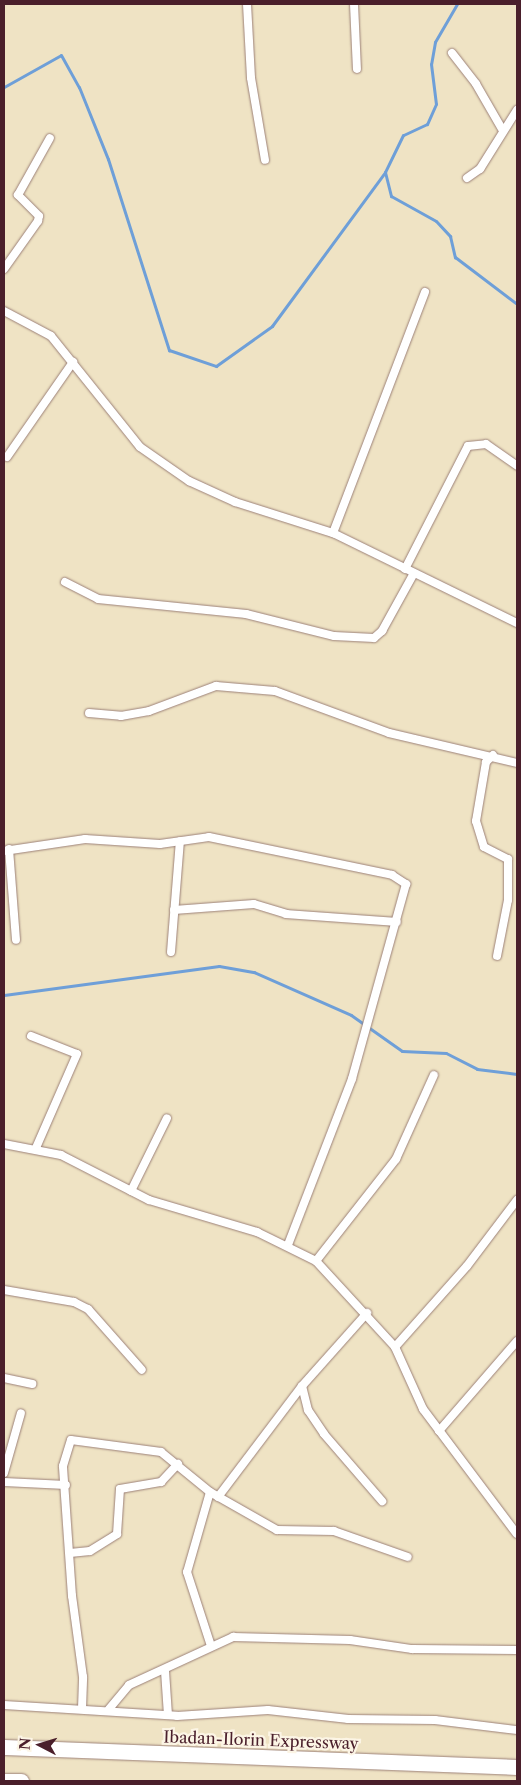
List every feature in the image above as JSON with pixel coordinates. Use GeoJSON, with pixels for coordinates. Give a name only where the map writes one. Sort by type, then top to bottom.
{"type":"FeatureCollection","features":[{"type":"Feature","properties":{"kind":"highway","name":"Ibadan-Ilorin Expressway"},"geometry":{"type":"LineString","coordinates":[[4,1747],[517,1767]]}},
{"type":"Feature","properties":{"kind":"highway"},"geometry":{"type":"LineString","coordinates":[[4,1781],[21,1781]]}},
{"type":"Feature","properties":{"kind":"street"},"geometry":{"type":"LineString","coordinates":[[248,4],[251,78],[265,160]]}},
{"type":"Feature","properties":{"kind":"street"},"geometry":{"type":"LineString","coordinates":[[354,4],[356,69]]}},
{"type":"Feature","properties":{"kind":"street"},"geometry":{"type":"LineString","coordinates":[[452,53],[476,84],[502,129]]}},
{"type":"Feature","properties":{"kind":"street"},"geometry":{"type":"LineString","coordinates":[[467,178],[480,169],[502,129],[517,110]]}},
{"type":"Feature","properties":{"kind":"street"},"geometry":{"type":"LineString","coordinates":[[4,268],[38,221],[38,216],[18,195],[50,138]]}},
{"type":"Feature","properties":{"kind":"street"},"geometry":{"type":"LineString","coordinates":[[333,533],[426,292]]}},
{"type":"Feature","properties":{"kind":"street"},"geometry":{"type":"LineString","coordinates":[[4,311],[41,328],[73,362],[154,460],[235,502],[333,533],[517,623]]}},
{"type":"Feature","properties":{"kind":"street"},"geometry":{"type":"LineString","coordinates":[[7,457],[73,362]]}},
{"type":"Feature","properties":{"kind":"street"},"geometry":{"type":"LineString","coordinates":[[405,569],[468,446],[486,444],[517,466]]}},
{"type":"Feature","properties":{"kind":"street"},"geometry":{"type":"LineString","coordinates":[[65,582],[98,598],[246,614],[334,636],[374,638],[382,631],[414,574]]}},
{"type":"Feature","properties":{"kind":"street"},"geometry":{"type":"LineString","coordinates":[[89,713],[121,716],[149,711],[216,686],[275,692],[389,733],[493,755],[517,763]]}},
{"type":"Feature","properties":{"kind":"street"},"geometry":{"type":"LineString","coordinates":[[493,755],[486,762],[476,821],[484,847],[508,859],[508,900],[497,956]]}},
{"type":"Feature","properties":{"kind":"street"},"geometry":{"type":"LineString","coordinates":[[16,940],[7,850],[85,839],[180,840],[210,837],[401,878],[406,895],[352,1079],[288,1245]]}},
{"type":"Feature","properties":{"kind":"street"},"geometry":{"type":"LineString","coordinates":[[171,952],[180,840]]}},
{"type":"Feature","properties":{"kind":"street"},"geometry":{"type":"LineString","coordinates":[[174,910],[254,904],[286,914],[397,922]]}},
{"type":"Feature","properties":{"kind":"street"},"geometry":{"type":"LineString","coordinates":[[31,1036],[76,1054],[36,1148]]}},
{"type":"Feature","properties":{"kind":"street"},"geometry":{"type":"LineString","coordinates":[[316,1261],[396,1159],[434,1075]]}},
{"type":"Feature","properties":{"kind":"street"},"geometry":{"type":"LineString","coordinates":[[131,1191],[167,1118]]}},
{"type":"Feature","properties":{"kind":"street"},"geometry":{"type":"LineString","coordinates":[[4,1144],[36,1148],[61,1155],[162,1206],[288,1245],[316,1261],[367,1313],[395,1346],[423,1409],[515,1523],[517,1534]]}},
{"type":"Feature","properties":{"kind":"street"},"geometry":{"type":"LineString","coordinates":[[395,1346],[467,1266],[517,1200]]}},
{"type":"Feature","properties":{"kind":"street"},"geometry":{"type":"LineString","coordinates":[[4,1290],[74,1302],[88,1309],[142,1370]]}},
{"type":"Feature","properties":{"kind":"street"},"geometry":{"type":"LineString","coordinates":[[218,1497],[302,1386],[367,1313]]}},
{"type":"Feature","properties":{"kind":"street"},"geometry":{"type":"LineString","coordinates":[[439,1431],[517,1341]]}},
{"type":"Feature","properties":{"kind":"street"},"geometry":{"type":"LineString","coordinates":[[4,1378],[32,1384]]}},
{"type":"Feature","properties":{"kind":"street"},"geometry":{"type":"LineString","coordinates":[[302,1386],[308,1410],[324,1434],[382,1501]]}},
{"type":"Feature","properties":{"kind":"street"},"geometry":{"type":"LineString","coordinates":[[4,1473],[21,1414]]}},
{"type":"Feature","properties":{"kind":"street"},"geometry":{"type":"LineString","coordinates":[[82,1709],[83,1677],[63,1466],[71,1440],[148,1448],[178,1464],[210,1492],[277,1530],[334,1532],[408,1556]]}},
{"type":"Feature","properties":{"kind":"street"},"geometry":{"type":"LineString","coordinates":[[70,1552],[90,1550],[117,1534],[120,1489],[161,1482],[178,1464]]}},
{"type":"Feature","properties":{"kind":"street"},"geometry":{"type":"LineString","coordinates":[[4,1482],[66,1485]]}},
{"type":"Feature","properties":{"kind":"street"},"geometry":{"type":"LineString","coordinates":[[210,1492],[187,1572],[211,1646]]}},
{"type":"Feature","properties":{"kind":"street"},"geometry":{"type":"LineString","coordinates":[[109,1709],[129,1685],[165,1671],[211,1646],[233,1637],[350,1640],[412,1650],[517,1650]]}},
{"type":"Feature","properties":{"kind":"street"},"geometry":{"type":"LineString","coordinates":[[165,1671],[168,1715]]}},
{"type":"Feature","properties":{"kind":"street"},"geometry":{"type":"LineString","coordinates":[[4,1706],[109,1709],[168,1715],[268,1710],[348,1720],[435,1720],[517,1730]]}},
{"type":"Feature","properties":{"kind":"waterway"},"geometry":{"type":"LineString","coordinates":[[457,4],[435,42],[431,64],[436,104],[427,124],[403,135],[385,172],[391,196],[436,221],[450,236],[455,257],[517,304]]}},
{"type":"Feature","properties":{"kind":"waterway"},"geometry":{"type":"LineString","coordinates":[[4,87],[61,55],[79,87],[108,159],[169,350],[216,366],[272,326],[385,172]]}},
{"type":"Feature","properties":{"kind":"waterway"},"geometry":{"type":"LineString","coordinates":[[4,995],[219,966],[254,972],[351,1015],[402,1051],[446,1053],[477,1069],[517,1074]]}}]}
